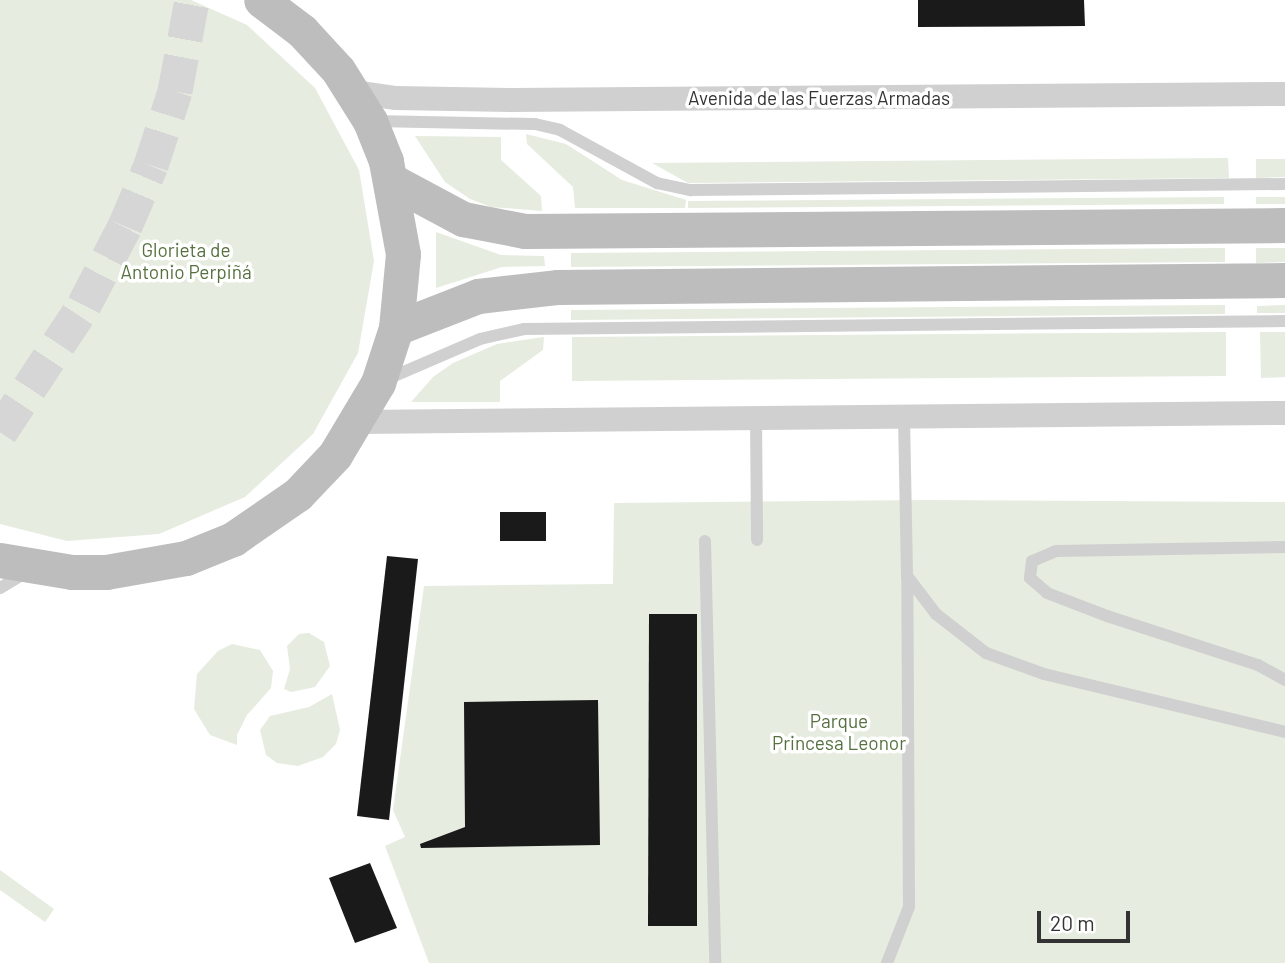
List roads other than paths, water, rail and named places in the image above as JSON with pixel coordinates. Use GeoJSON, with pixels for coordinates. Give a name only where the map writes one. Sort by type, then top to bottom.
{"type":"FeatureCollection","features":[{"type":"Feature","properties":{"kind":"street"},"geometry":{"type":"LineString","coordinates":[[0,560],[34,568],[72,572],[142,569],[186,558],[233,539],[298,494],[335,455],[358,422],[378,383],[396,328],[403,254],[393,181],[361,106],[302,31],[261,0]]}},
{"type":"Feature","properties":{"kind":"street","name":"Avenida de las Fuerzas Armadas"},"geometry":{"type":"LineString","coordinates":[[361,106],[395,98],[513,100],[1285,94]]}},
{"type":"Feature","properties":{"kind":"street"},"geometry":{"type":"LineString","coordinates":[[393,181],[463,219],[525,231],[1285,225]]}},
{"type":"Feature","properties":{"kind":"street"},"geometry":{"type":"LineString","coordinates":[[396,328],[478,296],[558,287],[1285,280]]}},
{"type":"Feature","properties":{"kind":"street"},"geometry":{"type":"LineString","coordinates":[[358,422],[1285,413]]}},
{"type":"Feature","properties":{"kind":"lane"},"geometry":{"type":"LineString","coordinates":[[361,106],[534,124],[560,131],[657,183],[691,190],[1285,184]]}},
{"type":"Feature","properties":{"kind":"lane"},"geometry":{"type":"LineString","coordinates":[[378,383],[459,347],[524,329],[1285,321]]}},
{"type":"Feature","properties":{"kind":"lane"},"geometry":{"type":"LineString","coordinates":[[887,963],[909,906],[904,417]]}},
{"type":"Feature","properties":{"kind":"lane"},"geometry":{"type":"LineString","coordinates":[[756,418],[757,540]]}},
{"type":"Feature","properties":{"kind":"lane"},"geometry":{"type":"LineString","coordinates":[[705,541],[715,963]]}},
{"type":"Feature","properties":{"kind":"lane"},"geometry":{"type":"LineString","coordinates":[[1285,547],[1056,551],[1032,561],[1030,578],[1047,593],[1107,616],[1245,661],[1285,680]]}},
{"type":"Feature","properties":{"kind":"lane"},"geometry":{"type":"LineString","coordinates":[[0,588],[34,568]]}},
{"type":"Feature","properties":{"kind":"lane"},"geometry":{"type":"LineString","coordinates":[[907,576],[936,614],[986,653],[1044,674],[1285,732]]}},
{"type":"Feature","properties":{"kind":"tunnel"},"geometry":{"type":"LineString","coordinates":[[0,432],[84,305],[125,226],[151,165],[175,91],[192,0]]}},
{"type":"Feature","properties":{"kind":"park label","name":"Glorieta de Antonio Perpiñá"},"geometry":{"type":"Point","coordinates":[186,261]}},
{"type":"Feature","properties":{"kind":"park label","name":"Parque Princesa Leonor"},"geometry":{"type":"Point","coordinates":[839,732]}}]}
